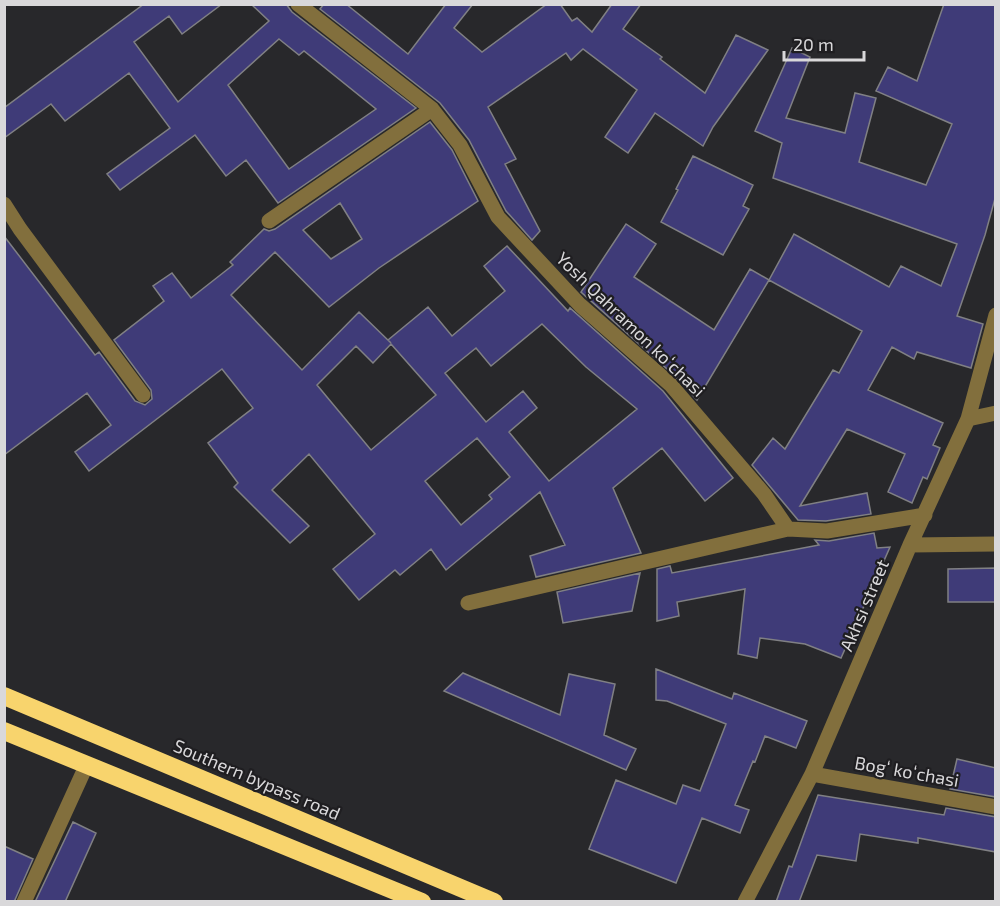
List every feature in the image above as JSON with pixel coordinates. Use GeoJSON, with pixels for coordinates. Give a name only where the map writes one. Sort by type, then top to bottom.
{"type":"FeatureCollection","features":[{"type":"Feature","properties":{"kind":"highway","name":"Southern bypass road"},"geometry":{"type":"LineString","coordinates":[[4,696],[494,902]]}},
{"type":"Feature","properties":{"kind":"highway"},"geometry":{"type":"LineString","coordinates":[[4,731],[418,901]]}},
{"type":"Feature","properties":{"kind":"street","name":"Yosh Qahramon koʻchasi"},"geometry":{"type":"LineString","coordinates":[[298,4],[432,109],[460,145],[498,217],[580,305],[670,384],[764,494],[788,529]]}},
{"type":"Feature","properties":{"kind":"street"},"geometry":{"type":"LineString","coordinates":[[269,221],[432,109]]}},
{"type":"Feature","properties":{"kind":"street"},"geometry":{"type":"LineString","coordinates":[[4,204],[143,395]]}},
{"type":"Feature","properties":{"kind":"street","name":"Akhsi street"},"geometry":{"type":"LineString","coordinates":[[744,902],[812,774],[910,545],[968,419],[996,315]]}},
{"type":"Feature","properties":{"kind":"street"},"geometry":{"type":"LineString","coordinates":[[968,419],[996,413]]}},
{"type":"Feature","properties":{"kind":"street"},"geometry":{"type":"LineString","coordinates":[[468,603],[788,529],[827,531],[925,515]]}},
{"type":"Feature","properties":{"kind":"street"},"geometry":{"type":"LineString","coordinates":[[910,545],[996,544]]}},
{"type":"Feature","properties":{"kind":"street"},"geometry":{"type":"LineString","coordinates":[[24,902],[87,764]]}},
{"type":"Feature","properties":{"kind":"street","name":"Bogʻ koʻchasi"},"geometry":{"type":"LineString","coordinates":[[812,774],[996,807]]}},
{"type":"Feature","properties":{"kind":"building"},"geometry":{"type":"Polygon","coordinates":[[[144,4],[222,4],[182,34],[169,16],[134,42],[178,102],[269,21],[251,4],[286,4],[292,12],[416,108],[278,203],[246,160],[226,176],[195,135],[120,190],[107,174],[170,128],[129,73],[65,121],[51,104],[4,138],[4,108],[144,4]],[[279,39],[228,85],[289,169],[376,109],[304,51],[299,55],[279,39]]]}},
{"type":"Feature","properties":{"kind":"building"},"geometry":{"type":"Polygon","coordinates":[[[324,4],[346,4],[408,54],[446,4],[473,4],[454,28],[482,52],[547,4],[560,4],[572,21],[577,18],[592,32],[612,4],[641,4],[623,29],[662,57],[660,59],[705,93],[736,35],[768,50],[713,127],[703,146],[655,113],[628,153],[605,137],[637,90],[583,49],[571,60],[566,53],[488,107],[516,159],[505,164],[540,231],[532,240],[506,211],[469,140],[440,103],[320,9],[324,4]]]}},
{"type":"Feature","properties":{"kind":"building"},"geometry":{"type":"Polygon","coordinates":[[[944,4],[996,4],[996,195],[985,235],[957,316],[983,324],[971,368],[917,352],[914,359],[892,347],[868,390],[943,423],[933,445],[940,448],[927,479],[923,477],[912,503],[888,492],[905,454],[847,429],[800,506],[867,493],[871,514],[826,521],[798,520],[752,465],[773,438],[785,449],[833,370],[839,373],[862,331],[769,280],[794,234],[889,287],[901,266],[941,286],[957,244],[773,178],[782,143],[755,131],[792,48],[810,57],[786,118],[845,133],[855,93],[876,98],[859,162],[926,185],[952,124],[876,91],[888,67],[917,81],[944,4]]]}},
{"type":"Feature","properties":{"kind":"building"},"geometry":{"type":"Polygon","coordinates":[[[430,122],[452,150],[478,201],[379,268],[329,307],[275,252],[231,295],[302,370],[359,312],[391,343],[388,340],[428,307],[452,336],[505,291],[484,266],[507,246],[568,311],[570,308],[663,391],[733,478],[705,501],[662,448],[613,488],[641,553],[536,577],[530,556],[565,545],[540,492],[446,570],[431,549],[400,575],[395,570],[359,600],[333,569],[375,534],[309,454],[272,490],[309,526],[290,543],[234,487],[238,483],[208,443],[253,408],[222,369],[89,471],[75,452],[111,425],[87,393],[4,455],[4,236],[95,355],[99,352],[135,401],[145,405],[152,399],[151,390],[114,340],[164,301],[153,286],[172,273],[191,298],[233,265],[230,262],[264,229],[269,231],[430,122]],[[340,203],[303,230],[331,259],[362,239],[340,203]],[[542,324],[491,366],[476,348],[445,373],[486,422],[523,391],[537,408],[509,432],[549,481],[637,409],[586,367],[542,324]],[[391,344],[373,363],[356,346],[317,385],[371,450],[436,395],[391,344]],[[477,438],[425,481],[461,525],[492,499],[489,495],[510,477],[477,438]]]}},
{"type":"Feature","properties":{"kind":"building"},"geometry":{"type":"Polygon","coordinates":[[[693,156],[753,185],[743,206],[749,209],[723,255],[661,222],[693,156]]]}},
{"type":"Feature","properties":{"kind":"building"},"geometry":{"type":"Polygon","coordinates":[[[626,224],[656,244],[634,277],[714,330],[750,269],[769,280],[697,400],[676,377],[581,292],[626,224]]]}},
{"type":"Feature","properties":{"kind":"building"},"geometry":{"type":"Polygon","coordinates":[[[874,533],[877,548],[890,547],[841,658],[805,644],[760,638],[757,658],[738,654],[745,589],[677,602],[679,616],[657,621],[657,569],[670,566],[672,573],[819,545],[815,540],[829,541],[874,533]]]}},
{"type":"Feature","properties":{"kind":"building"},"geometry":{"type":"Polygon","coordinates":[[[996,568],[996,602],[948,602],[948,569],[996,568]]]}},
{"type":"Feature","properties":{"kind":"building"},"geometry":{"type":"Polygon","coordinates":[[[640,573],[632,611],[563,623],[557,592],[640,573]]]}},
{"type":"Feature","properties":{"kind":"building"},"geometry":{"type":"Polygon","coordinates":[[[656,669],[732,699],[734,693],[807,721],[796,748],[765,736],[735,805],[749,810],[740,833],[702,818],[676,883],[589,849],[616,780],[676,804],[683,785],[700,791],[726,724],[667,701],[656,700],[656,669]]]}},
{"type":"Feature","properties":{"kind":"building"},"geometry":{"type":"Polygon","coordinates":[[[463,673],[560,715],[569,674],[615,684],[604,735],[636,749],[626,770],[444,691],[463,673]]]}},
{"type":"Feature","properties":{"kind":"building"},"geometry":{"type":"Polygon","coordinates":[[[957,759],[996,768],[996,797],[950,789],[957,759]]]}},
{"type":"Feature","properties":{"kind":"building"},"geometry":{"type":"Polygon","coordinates":[[[818,795],[944,815],[946,808],[996,817],[996,852],[918,838],[918,843],[860,834],[856,861],[817,855],[799,902],[776,902],[789,866],[792,867],[818,795]]]}},
{"type":"Feature","properties":{"kind":"building"},"geometry":{"type":"Polygon","coordinates":[[[73,822],[96,833],[65,902],[35,902],[73,822]]]}},
{"type":"Feature","properties":{"kind":"building"},"geometry":{"type":"Polygon","coordinates":[[[4,846],[33,859],[14,902],[4,902],[4,846]]]}}]}
